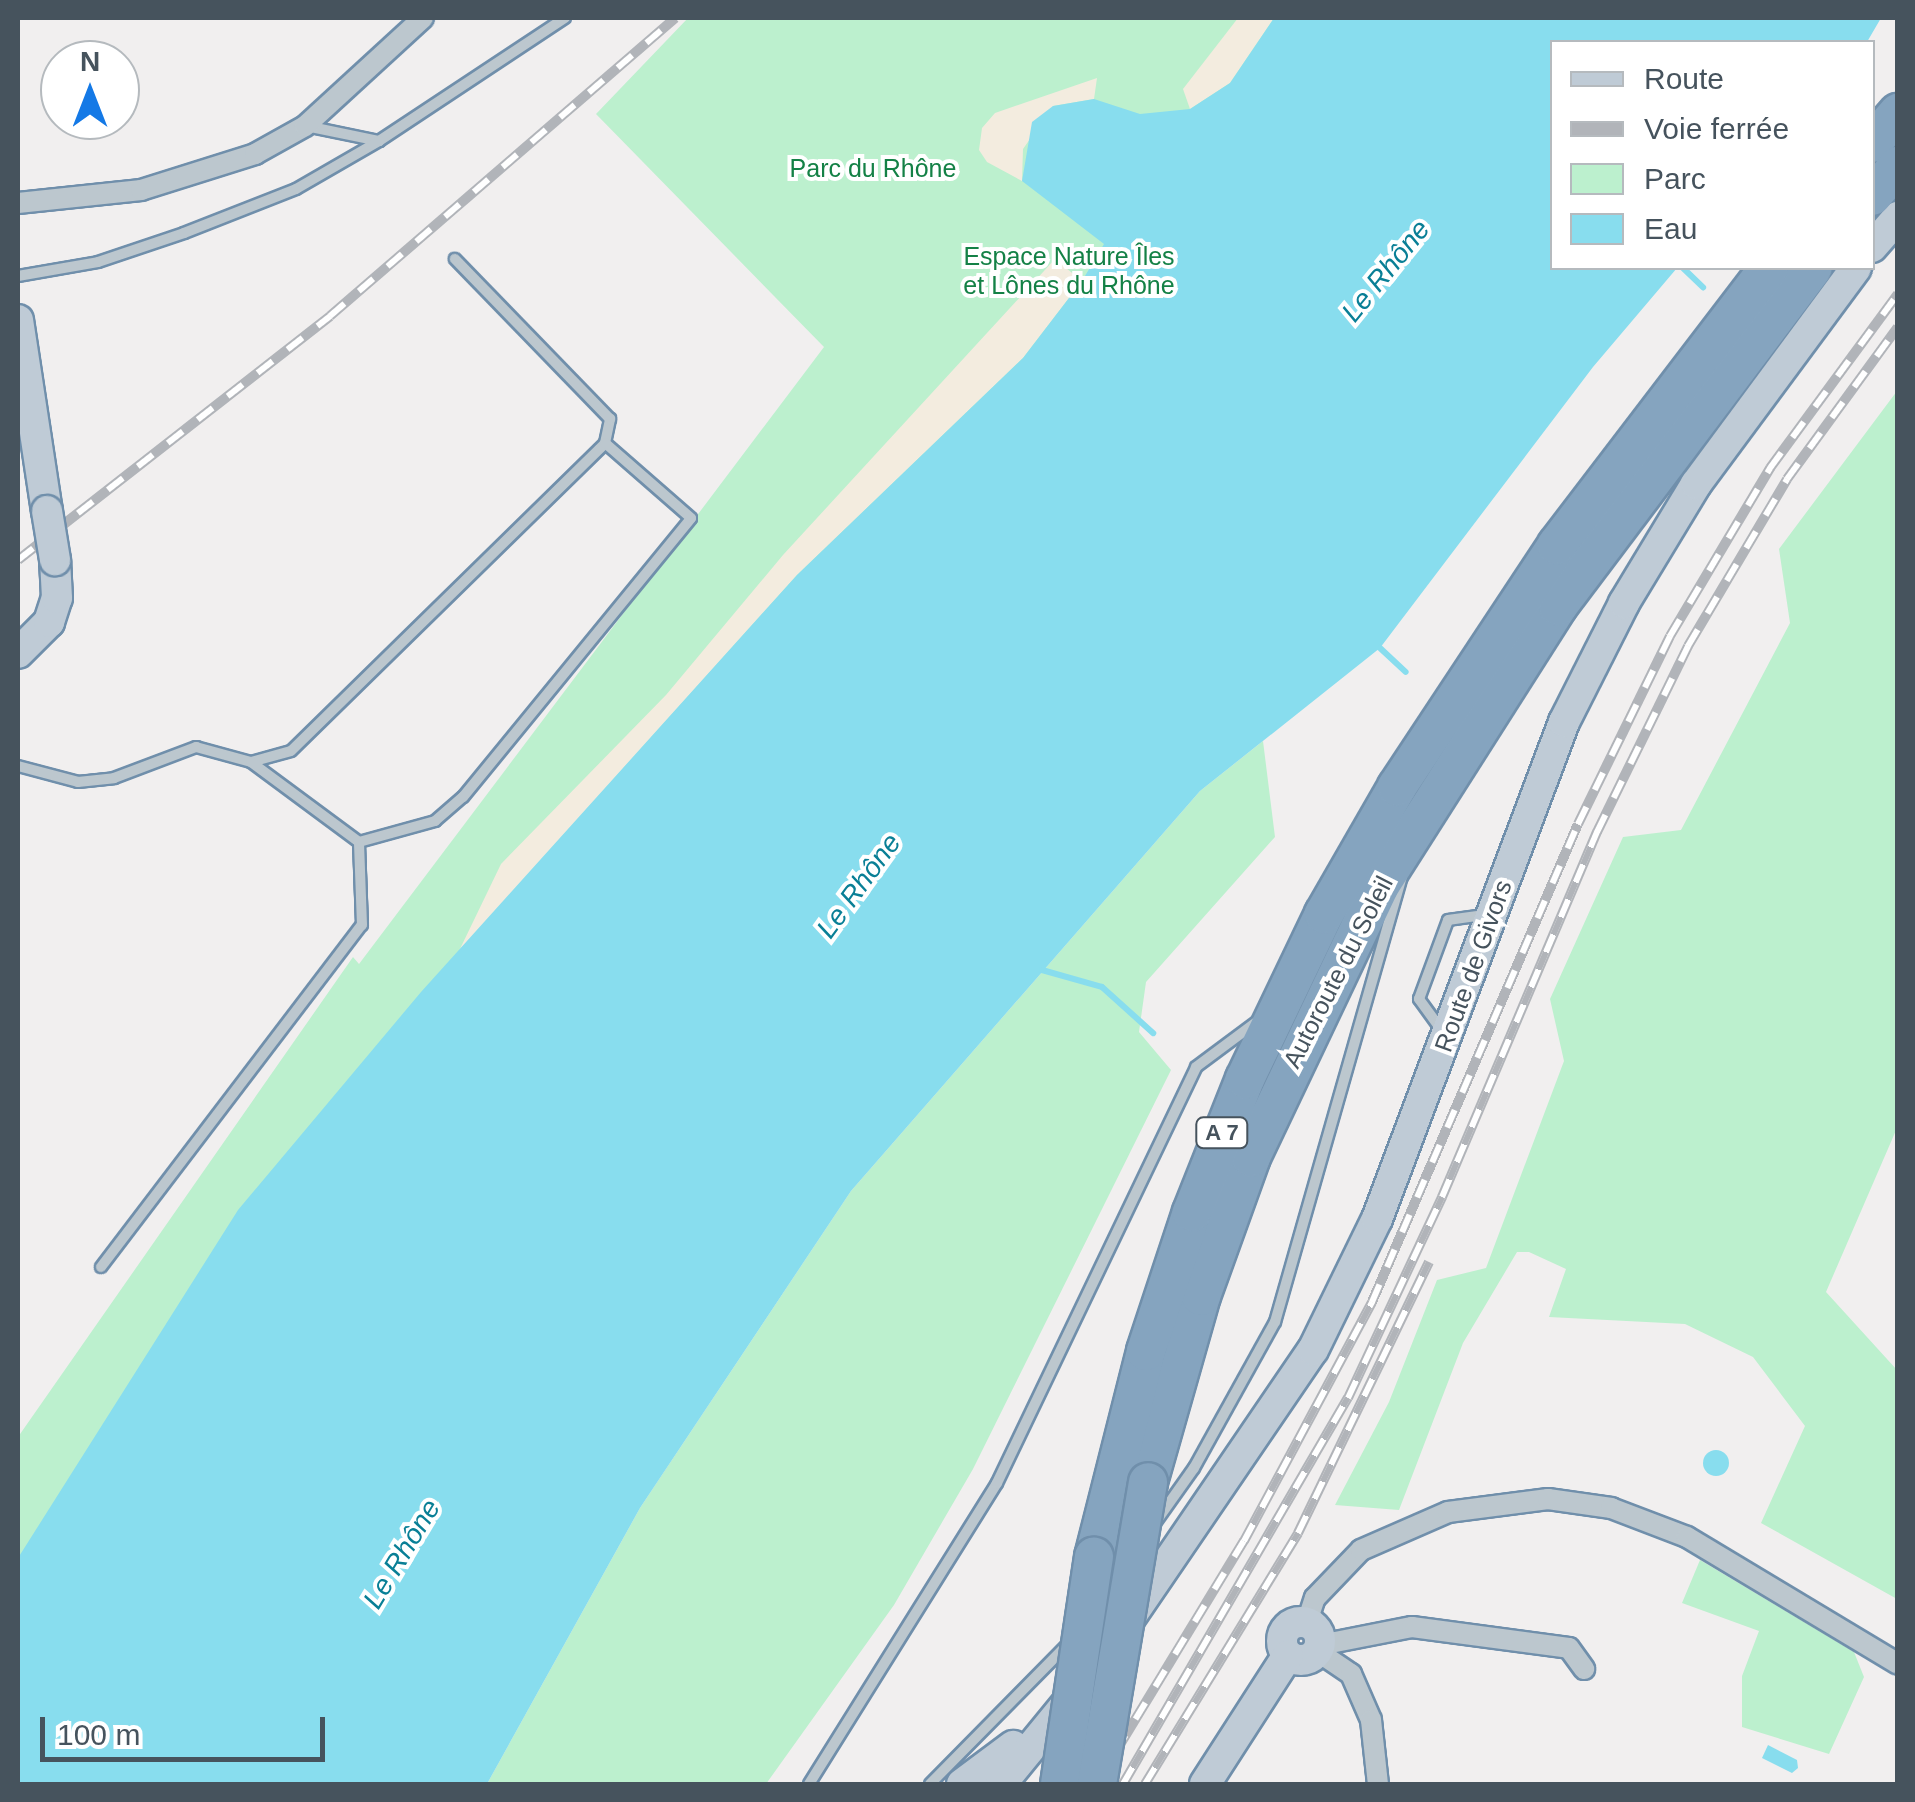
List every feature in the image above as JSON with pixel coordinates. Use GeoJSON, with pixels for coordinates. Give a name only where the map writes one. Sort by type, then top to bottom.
{"type":"FeatureCollection","features":[{"type":"Feature","properties":{"kind":"highway"},"geometry":{"type":"LineString","coordinates":[[1875,139],[1898,113]]}},
{"type":"Feature","properties":{"kind":"highway"},"geometry":{"type":"LineString","coordinates":[[1875,193],[1898,166]]}},
{"type":"Feature","properties":{"kind":"highway","name":"Autoroute du Soleil"},"geometry":{"type":"LineString","coordinates":[[1060,1784],[1169,1278],[1277,1008],[1360,848],[1475,664],[1621,456],[1767,270]]}},
{"type":"Feature","properties":{"kind":"highway","name":"Autoroute du Soleil"},"geometry":{"type":"LineString","coordinates":[[1097,1784],[1148,1482],[1195,1314],[1251,1157],[1326,990],[1412,830],[1604,541],[1811,270]]}},
{"type":"Feature","properties":{"kind":"main road"},"geometry":{"type":"LineString","coordinates":[[1875,244],[1898,217]]}},
{"type":"Feature","properties":{"kind":"main road","name":"Route de Givors"},"geometry":{"type":"LineString","coordinates":[[1001,1784],[1095,1669],[1312,1350],[1377,1219],[1564,722],[1624,603],[1696,484],[1855,270]]}},
{"type":"Feature","properties":{"kind":"main road"},"geometry":{"type":"LineString","coordinates":[[18,320],[55,560],[54,610],[41,633],[18,652]]}},
{"type":"Feature","properties":{"kind":"main road"},"geometry":{"type":"LineString","coordinates":[[1204,1784],[1308,1643]]}},
{"type":"Feature","properties":{"kind":"main road","name":"Route de Givors"},"geometry":{"type":"LineString","coordinates":[[962,1784],[985,1772],[1095,1669]]}},
{"type":"Feature","properties":{"kind":"street"},"geometry":{"type":"LineString","coordinates":[[18,204],[141,190],[214,172],[305,126],[423,18]]}},
{"type":"Feature","properties":{"kind":"street"},"geometry":{"type":"LineString","coordinates":[[1308,1643],[1334,1574],[1360,1550],[1448,1512],[1548,1499],[1611,1508],[1687,1537],[1898,1664]]}},
{"type":"Feature","properties":{"kind":"street"},"geometry":{"type":"LineString","coordinates":[[1308,1643],[1412,1627],[1569,1648],[1584,1669]]}},
{"type":"Feature","properties":{"kind":"street"},"geometry":{"type":"LineString","coordinates":[[1308,1643],[1352,1674],[1371,1720],[1378,1784]]}},
{"type":"Feature","properties":{"kind":"lane"},"geometry":{"type":"LineString","coordinates":[[18,276],[98,262],[296,189],[379,141],[564,18]]}},
{"type":"Feature","properties":{"kind":"lane"},"geometry":{"type":"LineString","coordinates":[[305,126],[379,141]]}},
{"type":"Feature","properties":{"kind":"lane"},"geometry":{"type":"LineString","coordinates":[[251,762],[291,752],[605,443],[610,418],[455,259]]}},
{"type":"Feature","properties":{"kind":"lane"},"geometry":{"type":"LineString","coordinates":[[358,842],[435,821],[464,797],[691,518],[605,443]]}},
{"type":"Feature","properties":{"kind":"lane"},"geometry":{"type":"LineString","coordinates":[[18,766],[78,782],[114,778],[196,748],[251,762],[358,842]]}},
{"type":"Feature","properties":{"kind":"lane"},"geometry":{"type":"LineString","coordinates":[[1104,1568],[1194,1468],[1269,1338],[1389,938],[1412,830]]}},
{"type":"Feature","properties":{"kind":"lane"},"geometry":{"type":"LineString","coordinates":[[101,1268],[362,925],[358,842]]}},
{"type":"Feature","properties":{"kind":"lane"},"geometry":{"type":"LineString","coordinates":[[809,1784],[997,1483],[1196,1067],[1277,1008]]}},
{"type":"Feature","properties":{"kind":"lane"},"geometry":{"type":"LineString","coordinates":[[930,1784],[1056,1660],[1102,1596]]}},
{"type":"Feature","properties":{"kind":"green space","name":"Espace Nature Îles et Lônes du Rhône"},"geometry":{"type":"Polygon","coordinates":[[[688,18],[1593,18],[1550,40],[18,1784],[18,1437],[353,957],[359,964],[824,347],[596,114],[688,18]]]}},
{"type":"Feature","properties":{"kind":"green space"},"geometry":{"type":"Polygon","coordinates":[[[1897,391],[1897,1128],[1826,1292],[1897,1370],[1897,1599],[1761,1523],[1805,1426],[1753,1357],[1685,1324],[1549,1317],[1566,1269],[1529,1252],[1517,1252],[1463,1343],[1399,1510],[1335,1505],[1389,1402],[1437,1280],[1486,1268],[1564,1061],[1550,999],[1623,837],[1681,830],[1790,623],[1779,549],[1897,391]]]}},
{"type":"Feature","properties":{"kind":"green space"},"geometry":{"type":"Polygon","coordinates":[[[1263,741],[1275,837],[1146,982],[1139,1032],[1171,1070],[973,1469],[894,1605],[766,1784],[487,1784],[640,1508],[851,1191],[1200,791],[1263,741]]]}},
{"type":"Feature","properties":{"kind":"green space"},"geometry":{"type":"Polygon","coordinates":[[[1700,1560],[1854,1652],[1864,1677],[1829,1754],[1742,1727],[1742,1676],[1759,1631],[1682,1603],[1700,1560]]]}},
{"type":"Feature","properties":{"kind":"sand"},"geometry":{"type":"Polygon","coordinates":[[[1238,18],[1274,18],[1230,83],[1190,109],[1183,89],[1238,18]]]}},
{"type":"Feature","properties":{"kind":"sand"},"geometry":{"type":"Polygon","coordinates":[[[1097,78],[1094,99],[1053,106],[1023,149],[1022,181],[987,162],[979,150],[982,128],[995,113],[1097,78]]]}},
{"type":"Feature","properties":{"kind":"sand"},"geometry":{"type":"Polygon","coordinates":[[[1055,259],[1082,281],[1023,358],[797,575],[459,951],[501,864],[666,695],[783,555],[1055,259]]]}},
{"type":"Feature","properties":{"kind":"water","name":"Le Rhône"},"geometry":{"type":"Polygon","coordinates":[[[1274,18],[1881,18],[1868,40],[1550,40],[1550,270],[1675,270],[1593,367],[1380,648],[1200,791],[851,1191],[640,1508],[487,1784],[18,1784],[18,1558],[238,1210],[421,992],[797,575],[1023,358],[1082,281],[1104,244],[1022,181],[1032,122],[1053,106],[1094,99],[1140,114],[1190,109],[1230,83],[1274,18]]]}},
{"type":"Feature","properties":{"kind":"water"},"geometry":{"type":"Polygon","coordinates":[[[1716,1450],[1725,1454],[1729,1463],[1725,1472],[1716,1476],[1707,1472],[1703,1463],[1707,1454],[1716,1450]]]}},
{"type":"Feature","properties":{"kind":"water"},"geometry":{"type":"Polygon","coordinates":[[[1768,1745],[1797,1760],[1798,1768],[1792,1773],[1762,1758],[1768,1745]]]}},
{"type":"Feature","properties":{"kind":"waterway"},"geometry":{"type":"LineString","coordinates":[[1685,270],[1703,287]]}},
{"type":"Feature","properties":{"kind":"waterway"},"geometry":{"type":"LineString","coordinates":[[1380,648],[1406,672]]}},
{"type":"Feature","properties":{"kind":"waterway"},"geometry":{"type":"LineString","coordinates":[[1042,970],[1102,987],[1153,1033]]}},
{"type":"Feature","properties":{"kind":"railway"},"geometry":{"type":"LineString","coordinates":[[18,560],[330,316],[675,18]]}},
{"type":"Feature","properties":{"kind":"railway"},"geometry":{"type":"LineString","coordinates":[[1096,1784],[1244,1541],[1372,1302],[1578,824],[1670,636],[1770,468],[1898,294]]}},
{"type":"Feature","properties":{"kind":"railway"},"geometry":{"type":"LineString","coordinates":[[1123,1784],[1348,1398],[1442,1197],[1597,832],[1688,646],[1787,479],[1898,327]]}},
{"type":"Feature","properties":{"kind":"railway"},"geometry":{"type":"LineString","coordinates":[[1145,1784],[1298,1533],[1429,1262]]}},
{"type":"Feature","properties":{"kind":"park label","name":"Parc du Rhône"},"geometry":{"type":"Point","coordinates":[873,168]}}]}
